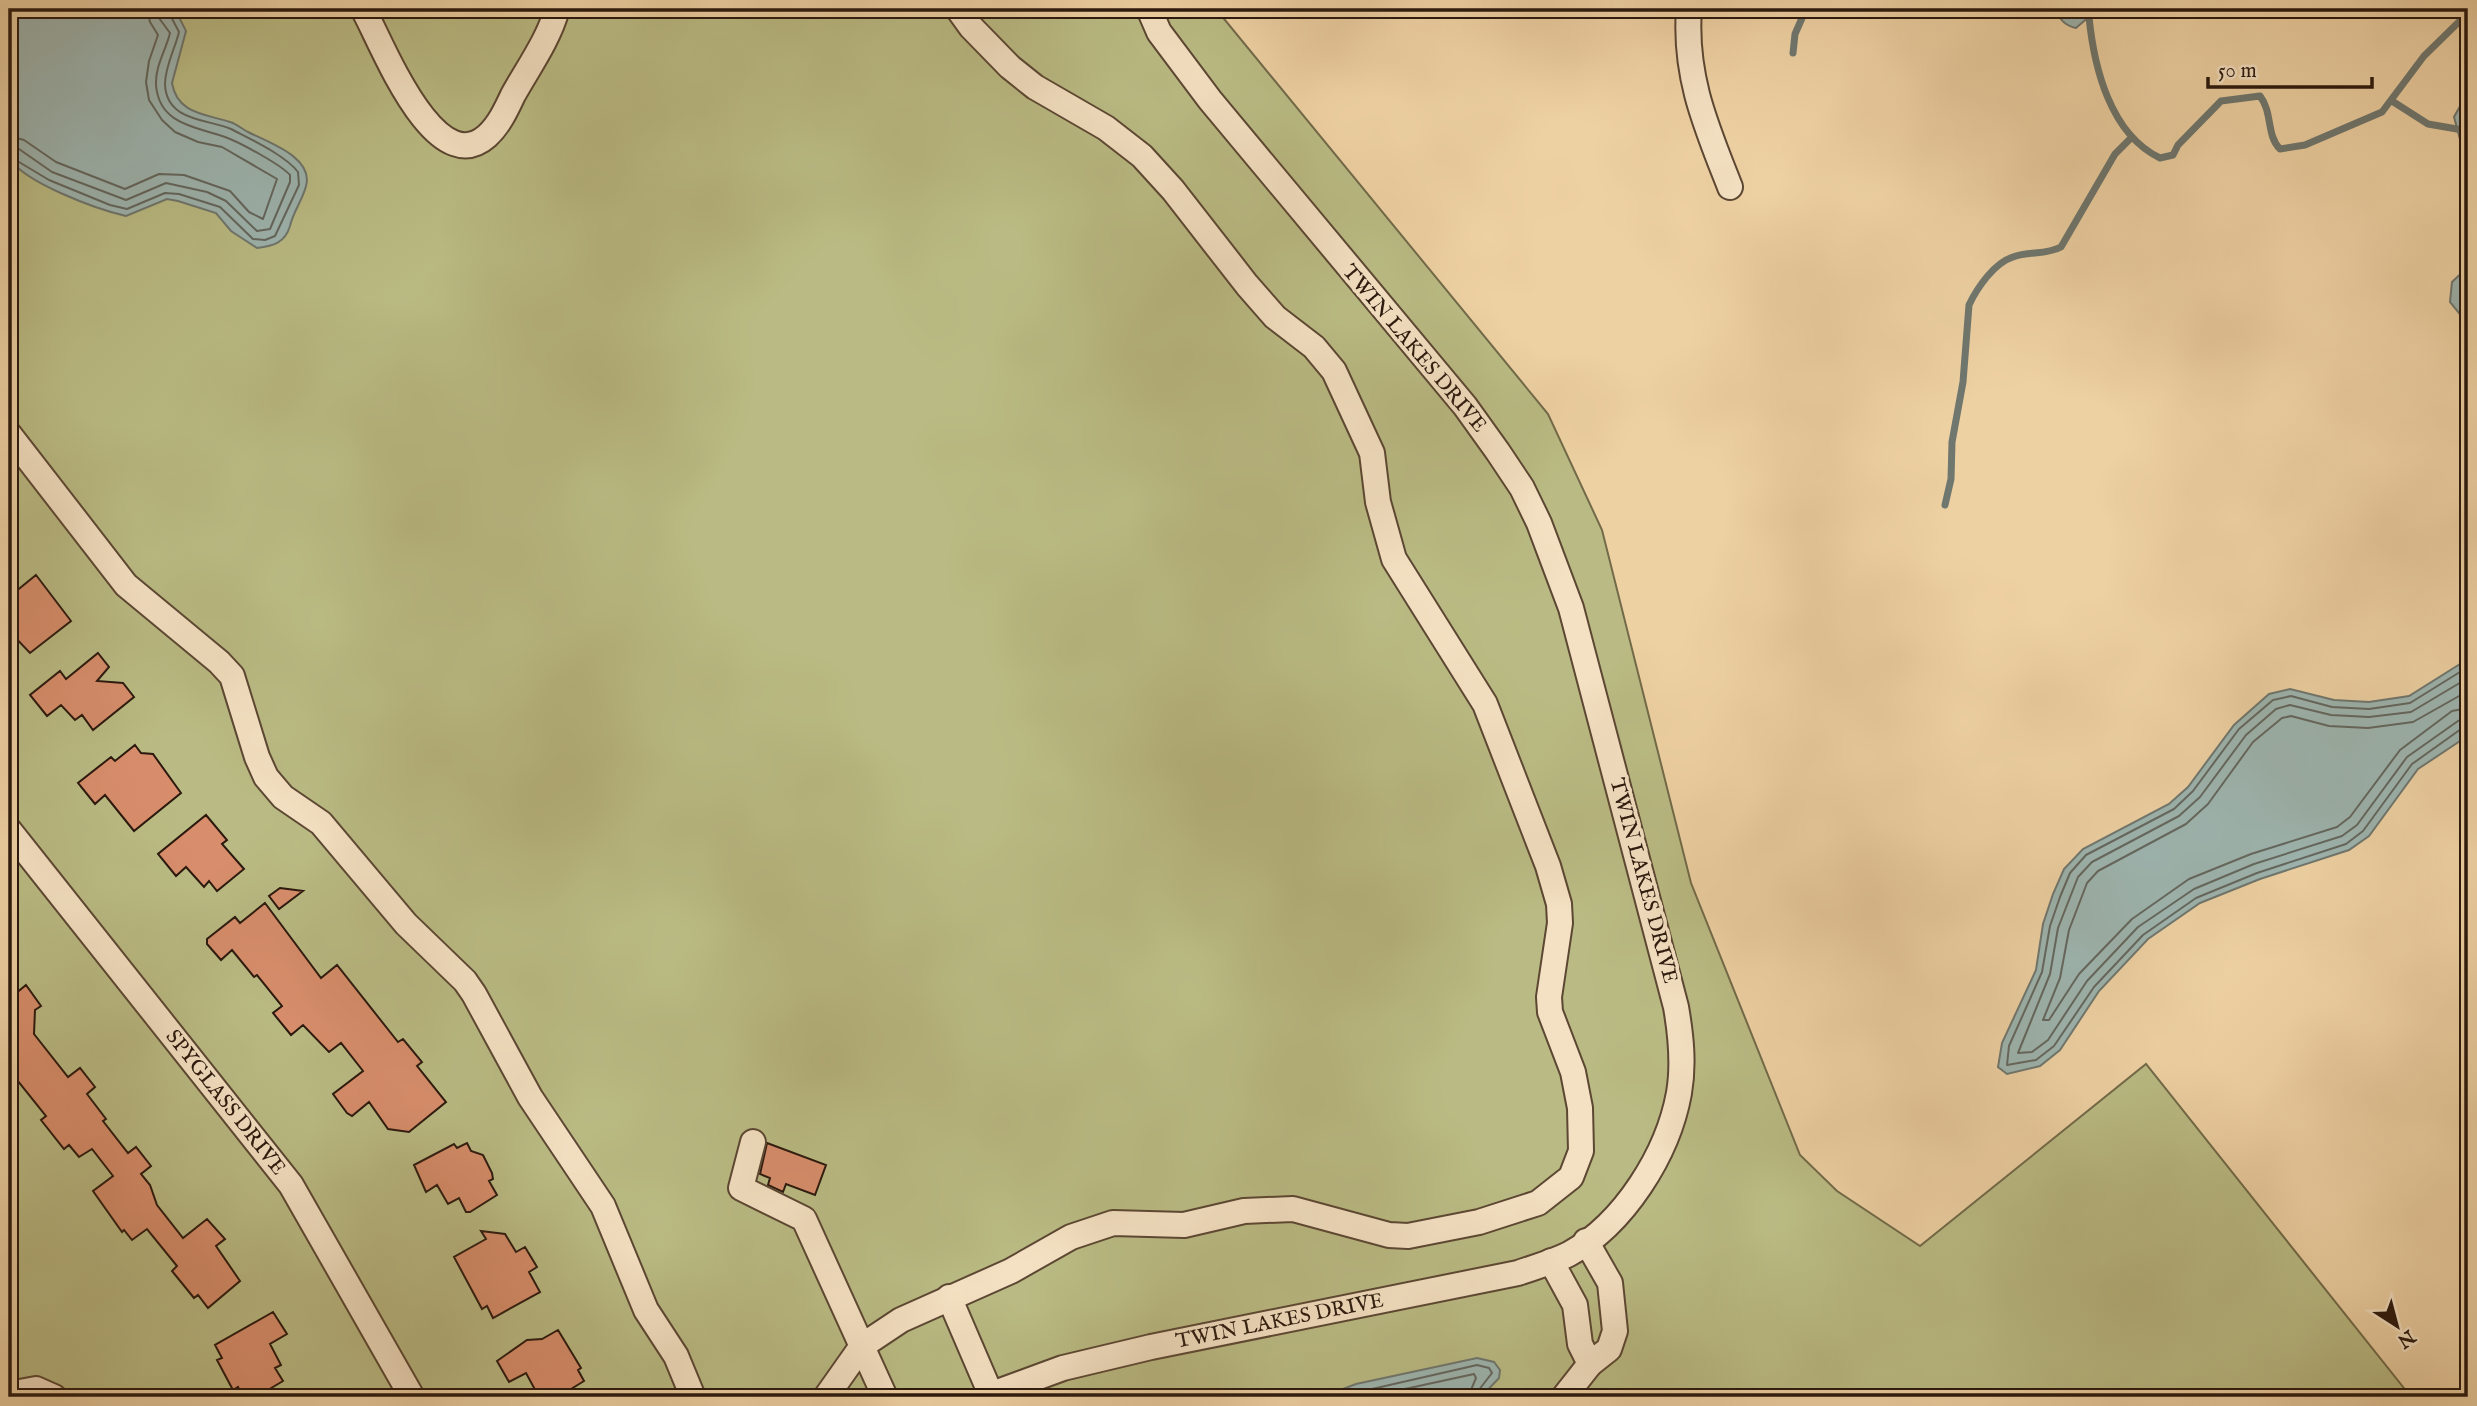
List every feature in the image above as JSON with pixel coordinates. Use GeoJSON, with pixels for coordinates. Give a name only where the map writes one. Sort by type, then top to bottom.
{"type":"FeatureCollection","features":[{"type":"Feature","properties":{"kind":"street"},"geometry":{"type":"LineString","coordinates":[[363,9],[390,65],[413,104],[433,130],[461,144],[481,141],[499,122],[557,9]]}},
{"type":"Feature","properties":{"kind":"street"},"geometry":{"type":"LineString","coordinates":[[825,1397],[862,1346],[901,1320],[1011,1270],[1071,1237],[1113,1223],[1184,1225],[1244,1211],[1293,1209],[1389,1235],[1408,1236],[1479,1222],[1538,1203],[1572,1177],[1581,1152],[1580,1108],[1575,1084],[1549,1004],[1560,923],[1559,904],[1548,866],[1485,704],[1394,559],[1378,502],[1372,453],[1334,372],[1314,347],[1275,317],[1173,190],[1142,156],[1106,128],[1035,87],[1004,61],[958,9]]}},
{"type":"Feature","properties":{"kind":"street","name":"TWIN LAKES DRIVE"},"geometry":{"type":"LineString","coordinates":[[988,1396],[1063,1368],[1518,1273],[1569,1254],[1618,1213],[1645,1177],[1673,1114],[1682,1053],[1673,995],[1571,608],[1557,568],[1522,488],[1465,406],[1210,100],[1159,32],[1149,9]]}},
{"type":"Feature","properties":{"kind":"street"},"geometry":{"type":"LineString","coordinates":[[1689,9],[1686,45],[1697,103],[1730,187]]}},
{"type":"Feature","properties":{"kind":"street"},"geometry":{"type":"LineString","coordinates":[[9,434],[126,585],[219,662],[232,676],[257,757],[266,776],[283,797],[321,823],[406,924],[465,981],[530,1097],[603,1206],[646,1310],[676,1356],[693,1397]]}},
{"type":"Feature","properties":{"kind":"street","name":"SPYGLASS DRIVE"},"geometry":{"type":"LineString","coordinates":[[9,830],[291,1185],[314,1221],[412,1397]]}},
{"type":"Feature","properties":{"kind":"street"},"geometry":{"type":"LineString","coordinates":[[753,1142],[741,1188],[804,1219],[885,1397]]}},
{"type":"Feature","properties":{"kind":"street"},"geometry":{"type":"LineString","coordinates":[[1564,1397],[1590,1364],[1609,1349],[1615,1331],[1610,1283],[1586,1241]]}},
{"type":"Feature","properties":{"kind":"street"},"geometry":{"type":"LineString","coordinates":[[1551,1261],[1575,1305],[1580,1344],[1590,1364]]}},
{"type":"Feature","properties":{"kind":"street"},"geometry":{"type":"LineString","coordinates":[[943,1299],[988,1396]]}},
{"type":"Feature","properties":{"kind":"street"},"geometry":{"type":"LineString","coordinates":[[9,1394],[36,1389],[54,1397]]}},
{"type":"Feature","properties":{"kind":"green space"},"geometry":{"type":"Polygon","coordinates":[[[9,9],[1216,9],[1548,414],[1602,530],[1691,883],[1800,1155],[1837,1191],[1920,1246],[2146,1064],[2411,1397],[9,1397],[9,9]]]}},
{"type":"Feature","properties":{"kind":"water"},"geometry":{"type":"Polygon","coordinates":[[[9,9],[169,9],[180,19],[186,31],[172,83],[180,101],[194,111],[233,123],[277,146],[303,167],[307,176],[306,186],[288,232],[282,240],[257,248],[231,231],[216,213],[167,199],[126,216],[62,194],[17,167],[9,158],[9,9]]]}},
{"type":"Feature","properties":{"kind":"water"},"geometry":{"type":"Polygon","coordinates":[[[2055,9],[2098,9],[2076,28],[2063,22],[2055,9]]]}},
{"type":"Feature","properties":{"kind":"water"},"geometry":{"type":"Polygon","coordinates":[[[2468,92],[2468,169],[2454,117],[2468,92]]]}},
{"type":"Feature","properties":{"kind":"water"},"geometry":{"type":"Polygon","coordinates":[[[2468,267],[2468,318],[2463,318],[2450,302],[2452,282],[2468,267]]]}},
{"type":"Feature","properties":{"kind":"water"},"geometry":{"type":"Polygon","coordinates":[[[2468,659],[2468,731],[2460,741],[2418,769],[2369,836],[2349,850],[2260,879],[2200,903],[2148,939],[2099,991],[2060,1050],[2040,1066],[2007,1074],[1998,1067],[2002,1043],[2036,970],[2043,924],[2053,894],[2064,869],[2083,849],[2169,804],[2188,787],[2234,725],[2269,694],[2290,689],[2334,700],[2369,702],[2409,696],[2468,659]]]}},
{"type":"Feature","properties":{"kind":"water"},"geometry":{"type":"Polygon","coordinates":[[[1477,1358],[1494,1362],[1500,1370],[1499,1378],[1481,1397],[1322,1397],[1356,1384],[1477,1358]]]}},
{"type":"Feature","properties":{"kind":"building"},"geometry":{"type":"Polygon","coordinates":[[[36,575],[71,621],[30,653],[9,631],[9,597],[36,575]]]}},
{"type":"Feature","properties":{"kind":"building"},"geometry":{"type":"Polygon","coordinates":[[[98,653],[109,667],[97,681],[123,683],[134,697],[93,730],[82,715],[75,720],[61,705],[47,716],[30,695],[60,671],[66,679],[98,653]]]}},
{"type":"Feature","properties":{"kind":"building"},"geometry":{"type":"Polygon","coordinates":[[[135,745],[141,753],[153,754],[181,793],[134,831],[105,795],[95,804],[78,783],[111,757],[115,761],[135,745]]]}},
{"type":"Feature","properties":{"kind":"building"},"geometry":{"type":"Polygon","coordinates":[[[206,815],[227,840],[222,844],[244,869],[217,891],[209,881],[204,887],[186,867],[176,876],[158,854],[206,815]]]}},
{"type":"Feature","properties":{"kind":"building"},"geometry":{"type":"Polygon","coordinates":[[[280,888],[303,891],[279,909],[269,896],[280,888]]]}},
{"type":"Feature","properties":{"kind":"building"},"geometry":{"type":"Polygon","coordinates":[[[265,903],[321,978],[337,965],[398,1042],[403,1039],[422,1062],[417,1066],[446,1102],[409,1132],[388,1129],[369,1102],[352,1116],[347,1113],[333,1094],[363,1071],[341,1043],[329,1052],[303,1025],[291,1035],[273,1013],[282,1006],[257,975],[254,977],[232,950],[221,960],[207,944],[207,939],[235,917],[240,923],[265,903]]]}},
{"type":"Feature","properties":{"kind":"building"},"geometry":{"type":"Polygon","coordinates":[[[26,985],[41,1006],[35,1010],[34,1034],[68,1077],[80,1068],[95,1087],[87,1094],[106,1119],[103,1121],[128,1153],[136,1147],[151,1166],[141,1174],[150,1185],[157,1205],[183,1238],[207,1219],[225,1239],[216,1246],[240,1281],[208,1308],[198,1295],[194,1298],[172,1271],[177,1266],[147,1229],[132,1240],[124,1230],[122,1232],[93,1191],[113,1176],[92,1149],[79,1157],[69,1145],[64,1149],[41,1120],[46,1116],[9,1070],[9,999],[26,985]]]}},
{"type":"Feature","properties":{"kind":"building"},"geometry":{"type":"Polygon","coordinates":[[[467,1143],[471,1151],[483,1155],[492,1173],[493,1179],[489,1181],[497,1195],[470,1212],[466,1212],[459,1198],[448,1204],[437,1185],[426,1192],[414,1165],[454,1144],[457,1148],[467,1143]]]}},
{"type":"Feature","properties":{"kind":"building"},"geometry":{"type":"Polygon","coordinates":[[[767,1143],[826,1165],[815,1195],[786,1184],[783,1192],[768,1185],[770,1178],[760,1174],[767,1143]]]}},
{"type":"Feature","properties":{"kind":"building"},"geometry":{"type":"Polygon","coordinates":[[[481,1231],[505,1234],[516,1252],[525,1247],[537,1267],[529,1272],[540,1292],[493,1318],[487,1306],[482,1309],[454,1257],[486,1239],[481,1231]]]}},
{"type":"Feature","properties":{"kind":"building"},"geometry":{"type":"Polygon","coordinates":[[[273,1312],[287,1334],[270,1344],[281,1365],[275,1368],[283,1381],[256,1397],[243,1397],[238,1387],[233,1390],[217,1360],[222,1358],[215,1345],[273,1312]]]}},
{"type":"Feature","properties":{"kind":"building"},"geometry":{"type":"Polygon","coordinates":[[[558,1330],[581,1368],[578,1370],[584,1381],[558,1397],[539,1397],[526,1373],[509,1382],[497,1361],[527,1340],[542,1339],[558,1330]]]}},
{"type":"Feature","properties":{"kind":"waterway"},"geometry":{"type":"LineString","coordinates":[[1793,53],[1795,34],[1806,9]]}},
{"type":"Feature","properties":{"kind":"waterway"},"geometry":{"type":"LineString","coordinates":[[2089,17],[2100,77],[2117,116],[2143,147],[2160,158],[2173,155],[2178,145],[2221,101],[2260,96],[2267,109],[2273,137],[2280,149],[2305,145],[2382,112],[2424,56],[2468,13]]}},
{"type":"Feature","properties":{"kind":"waterway"},"geometry":{"type":"LineString","coordinates":[[2392,101],[2428,124],[2457,129]]}},
{"type":"Feature","properties":{"kind":"waterway"},"geometry":{"type":"LineString","coordinates":[[1945,505],[1951,479],[1952,442],[1963,382],[1969,305],[1987,277],[2006,260],[2061,247],[2115,154],[2132,137]]}}]}
